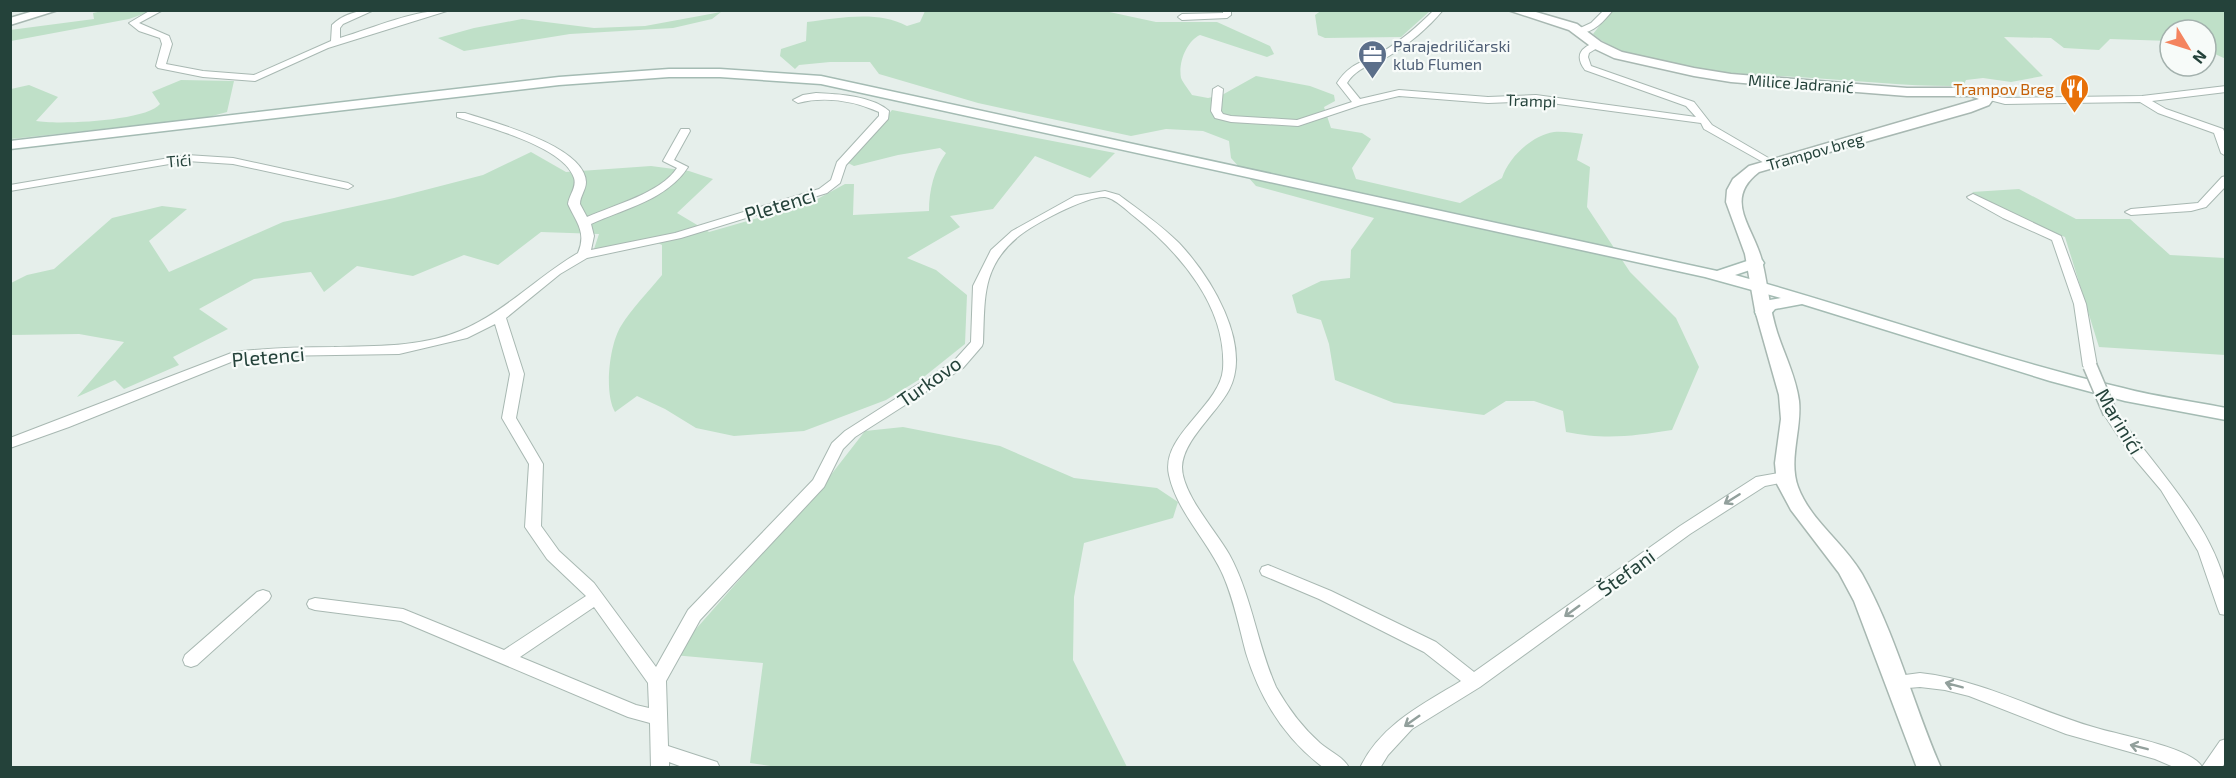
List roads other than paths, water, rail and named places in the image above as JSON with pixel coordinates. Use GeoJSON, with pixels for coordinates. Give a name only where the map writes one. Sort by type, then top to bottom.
{"type":"FeatureCollection","features":[{"type":"Feature","properties":{"kind":"main road"},"geometry":{"type":"LineString","coordinates":[[10,22],[52,10]]}},
{"type":"Feature","properties":{"kind":"main road","name":"Milice Jadranić"},"geometry":{"type":"LineString","coordinates":[[1514,10],[1558,21],[1581,31],[1607,51],[1633,59],[1731,78],[1907,92],[1978,93],[1987,99]]}},
{"type":"Feature","properties":{"kind":"main road"},"geometry":{"type":"LineString","coordinates":[[10,145],[559,81],[669,73],[720,73],[821,80],[1718,276],[1808,300],[2056,377],[2125,395],[2226,414]]}},
{"type":"Feature","properties":{"kind":"main road","name":"Trampov breg"},"geometry":{"type":"LineString","coordinates":[[1756,263],[1733,204],[1732,188],[1741,176],[1772,163],[1949,114],[1987,99]]}},
{"type":"Feature","properties":{"kind":"main road"},"geometry":{"type":"LineString","coordinates":[[1718,276],[1756,263],[1763,312],[1786,385],[1790,409],[1785,477],[1790,494],[1851,575],[1873,617],[1929,768]]}},
{"type":"Feature","properties":{"kind":"main road"},"geometry":{"type":"LineString","coordinates":[[1763,312],[1770,305],[1780,302],[1808,300]]}},
{"type":"Feature","properties":{"kind":"street"},"geometry":{"type":"LineString","coordinates":[[159,10],[133,23],[142,29],[164,36],[167,44],[161,66],[255,78],[336,43],[409,19],[446,10]]}},
{"type":"Feature","properties":{"kind":"street"},"geometry":{"type":"LineString","coordinates":[[336,43],[335,27],[340,22],[370,10]]}},
{"type":"Feature","properties":{"kind":"street"},"geometry":{"type":"LineString","coordinates":[[1182,17],[1227,15],[1227,10]]}},
{"type":"Feature","properties":{"kind":"street"},"geometry":{"type":"LineString","coordinates":[[1218,89],[1216,111],[1219,116],[1231,119],[1298,123],[1358,104],[1342,83],[1347,74],[1358,64],[1386,54],[1439,10]]}},
{"type":"Feature","properties":{"kind":"street"},"geometry":{"type":"LineString","coordinates":[[1581,31],[1594,25],[1610,10]]}},
{"type":"Feature","properties":{"kind":"street","name":"Trampi"},"geometry":{"type":"LineString","coordinates":[[1597,45],[1584,50],[1582,54],[1588,68],[1690,104],[1717,133],[1772,163]]}},
{"type":"Feature","properties":{"kind":"street"},"geometry":{"type":"LineString","coordinates":[[1987,99],[2005,101],[2142,99],[2226,89]]}},
{"type":"Feature","properties":{"kind":"street","name":"Trampi"},"geometry":{"type":"LineString","coordinates":[[1358,104],[1399,93],[1488,100],[1536,98],[1704,121]]}},
{"type":"Feature","properties":{"kind":"street","name":"Pletenci"},"geometry":{"type":"LineString","coordinates":[[10,443],[64,424],[234,356],[273,352],[399,350],[462,335],[499,317],[556,271],[583,255],[677,236],[823,191],[836,182],[841,164],[884,117],[884,111],[873,105],[817,95],[806,95],[798,100]]}},
{"type":"Feature","properties":{"kind":"street"},"geometry":{"type":"LineString","coordinates":[[2142,99],[2162,111],[2222,132],[2226,153]]}},
{"type":"Feature","properties":{"kind":"street"},"geometry":{"type":"LineString","coordinates":[[461,115],[554,150],[573,163],[581,179],[574,206],[585,222],[590,241],[583,255]]}},
{"type":"Feature","properties":{"kind":"street"},"geometry":{"type":"LineString","coordinates":[[585,222],[646,196],[680,176],[683,167],[668,161],[685,131]]}},
{"type":"Feature","properties":{"kind":"street","name":"Tići"},"geometry":{"type":"LineString","coordinates":[[10,188],[188,158],[233,161],[348,186]]}},
{"type":"Feature","properties":{"kind":"street"},"geometry":{"type":"LineString","coordinates":[[2131,212],[2191,208],[2202,205],[2226,179]]}},
{"type":"Feature","properties":{"kind":"street","name":"Turkovo"},"geometry":{"type":"LineString","coordinates":[[657,681],[694,615],[819,483],[837,446],[850,434],[958,365],[977,343],[979,286],[995,252],[1016,233],[1080,198],[1105,194],[1115,197],[1174,246],[1197,274],[1226,332],[1231,362],[1225,386],[1184,445],[1175,466],[1179,482],[1200,522],[1223,558],[1238,589],[1256,663],[1278,706],[1304,739],[1340,768]]}},
{"type":"Feature","properties":{"kind":"street","name":"Marinići"},"geometry":{"type":"LineString","coordinates":[[1973,197],[2007,216],[2057,238],[2080,304],[2090,366],[2110,413],[2133,448],[2166,486],[2205,550],[2226,609]]}},
{"type":"Feature","properties":{"kind":"street"},"geometry":{"type":"LineString","coordinates":[[499,317],[517,374],[509,418],[536,464],[533,527],[554,555],[588,587],[657,681],[660,760],[711,768]]}},
{"type":"Feature","properties":{"kind":"street","name":"Štefani"},"geometry":{"type":"LineString","coordinates":[[1369,768],[1382,749],[1406,724],[1474,682],[1684,530],[1761,481],[1785,477]]}},
{"type":"Feature","properties":{"kind":"street"},"geometry":{"type":"LineString","coordinates":[[1268,571],[1325,595],[1430,647],[1474,682]]}},
{"type":"Feature","properties":{"kind":"street"},"geometry":{"type":"LineString","coordinates":[[191,660],[263,596]]}},
{"type":"Feature","properties":{"kind":"street"},"geometry":{"type":"LineString","coordinates":[[505,658],[595,598]]}},
{"type":"Feature","properties":{"kind":"street"},"geometry":{"type":"LineString","coordinates":[[315,604],[403,615],[634,712],[658,717]]}},
{"type":"Feature","properties":{"kind":"street"},"geometry":{"type":"LineString","coordinates":[[1896,681],[1931,679],[1963,687],[2087,734],[2165,754],[2193,768]]}},
{"type":"Feature","properties":{"kind":"street"},"geometry":{"type":"LineString","coordinates":[[2210,768],[2226,747]]}},
{"type":"Feature","properties":{"kind":"place","name":"Parajedriličarski klub Flumen"},"geometry":{"type":"Point","coordinates":[1372,80]}},
{"type":"Feature","properties":{"kind":"place","name":"Trampov Breg"},"geometry":{"type":"Point","coordinates":[2075,114]}}]}
